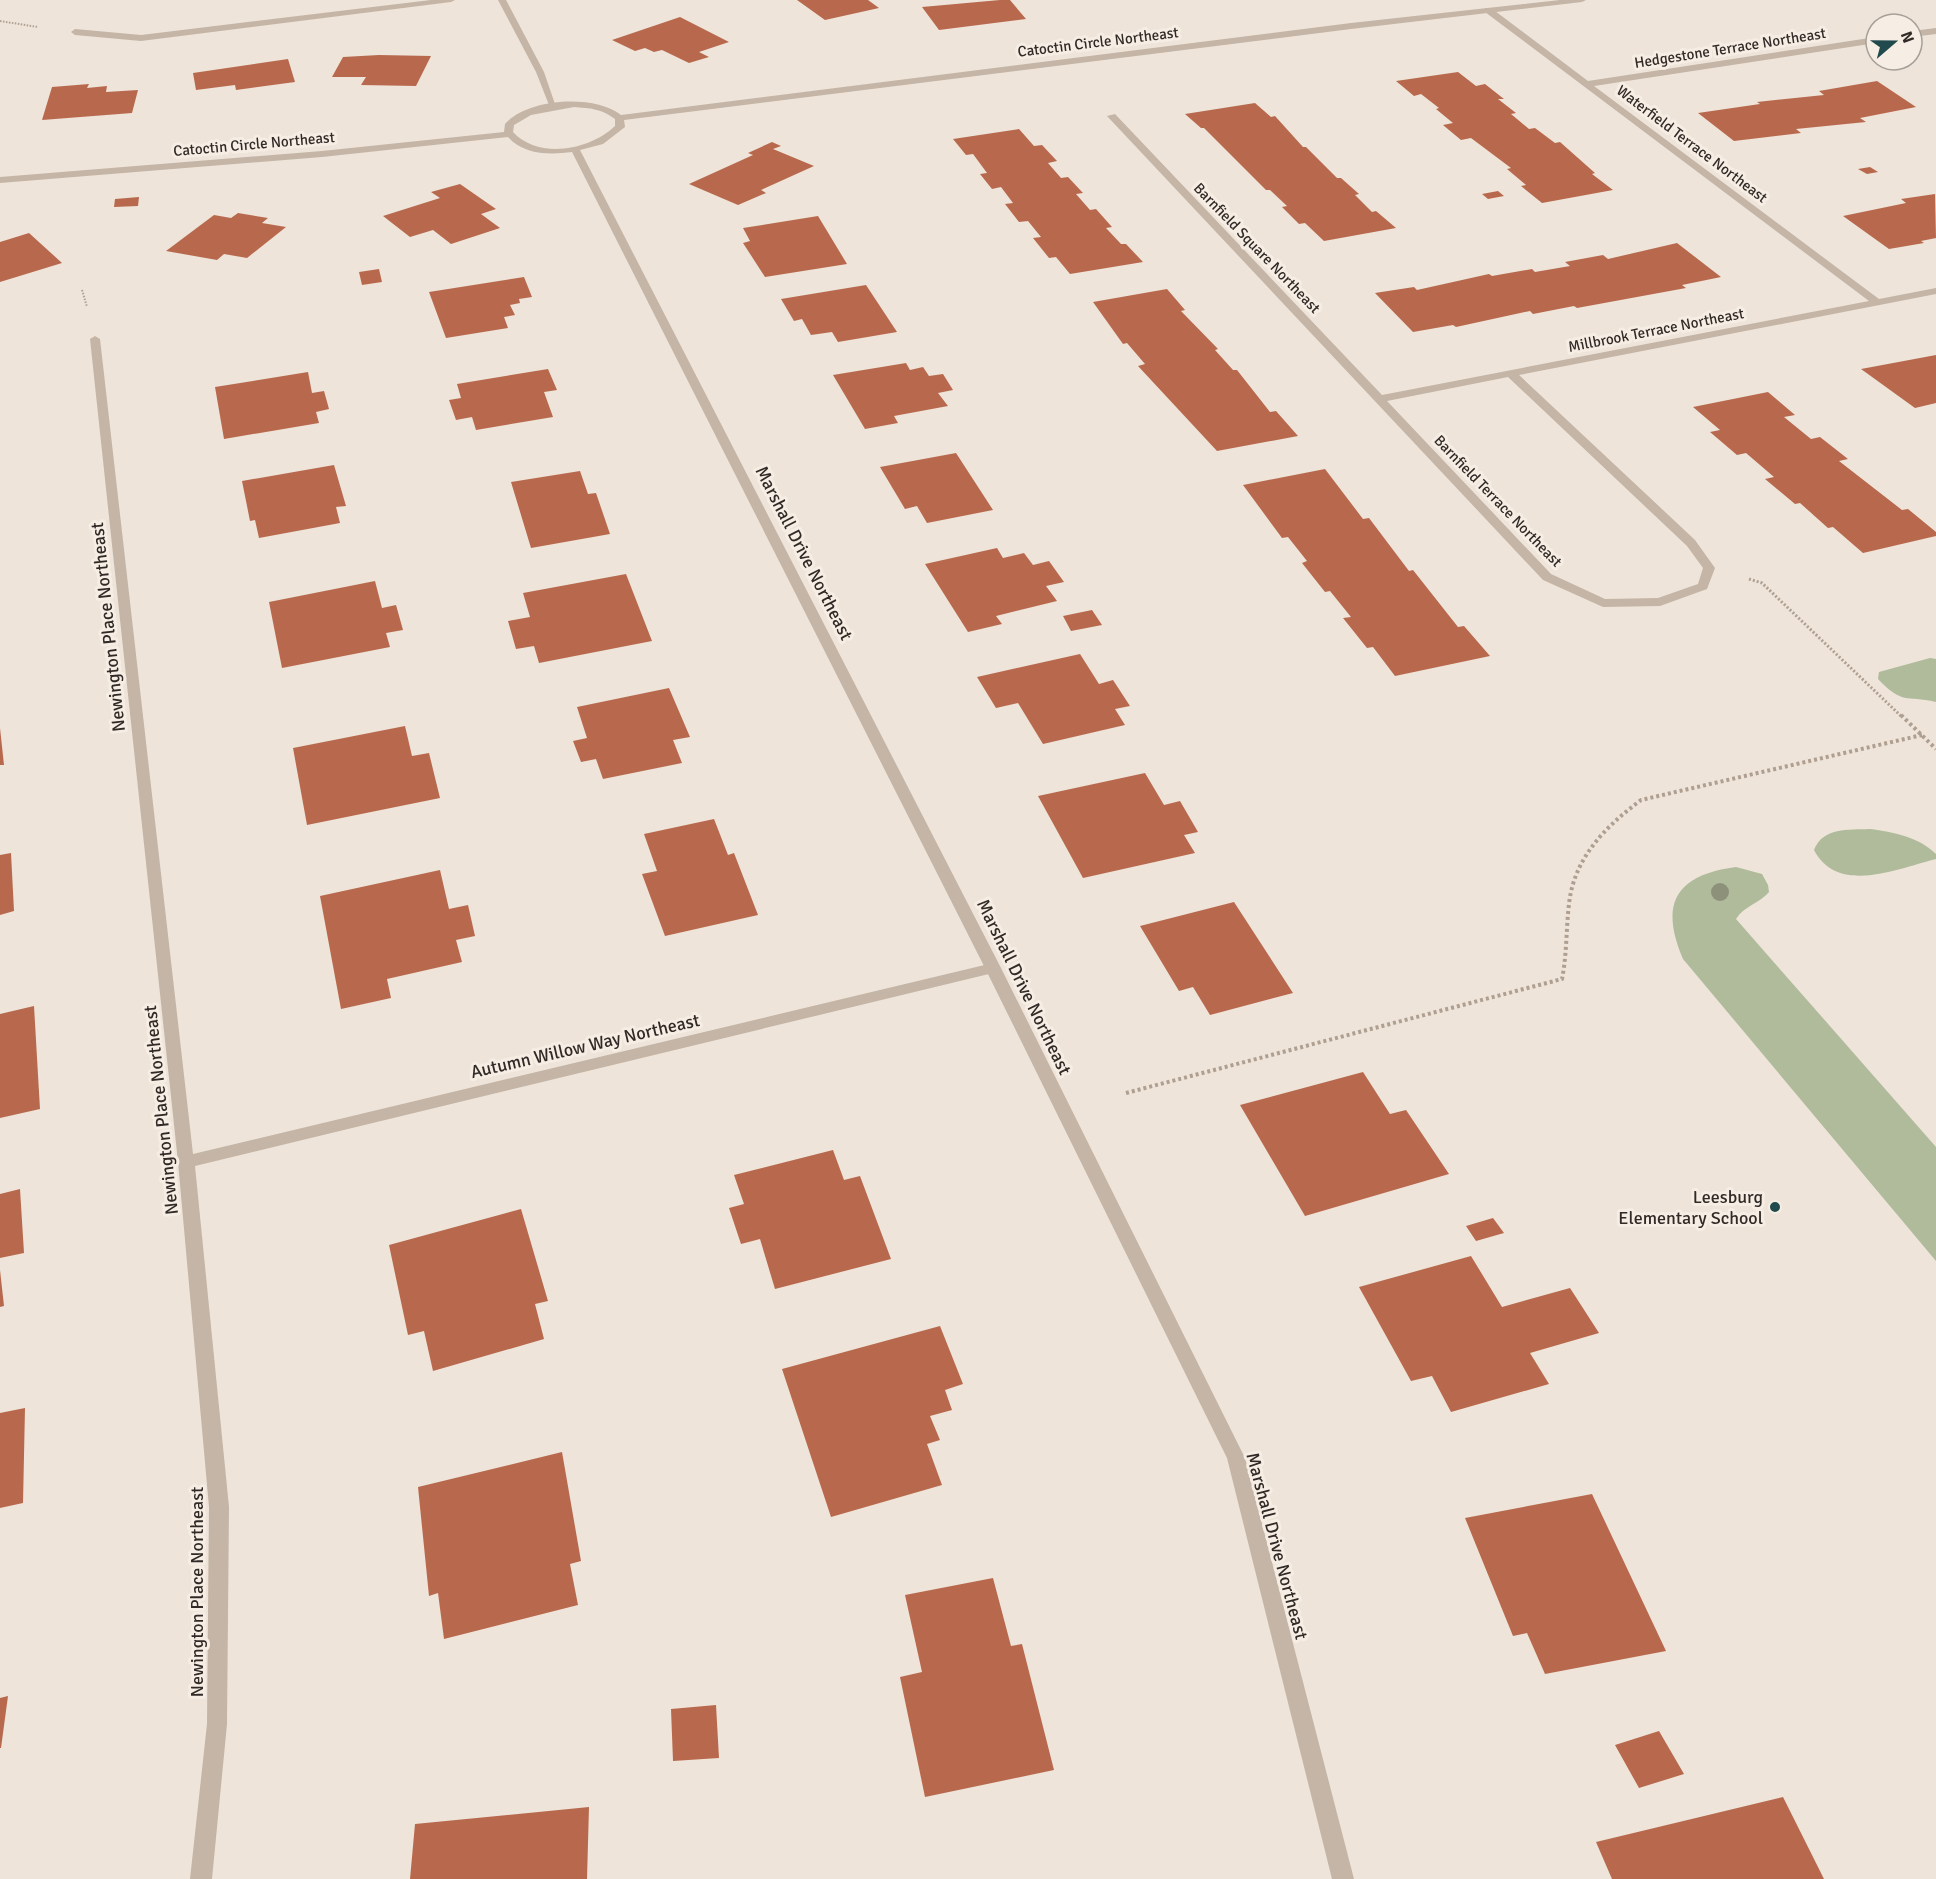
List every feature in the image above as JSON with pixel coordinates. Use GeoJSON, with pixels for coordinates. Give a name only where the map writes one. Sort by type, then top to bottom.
{"type":"FeatureCollection","features":[{"type":"Feature","properties":{"kind":"street"},"geometry":{"type":"LineString","coordinates":[[75,32],[141,38],[451,0]]}},
{"type":"Feature","properties":{"kind":"street"},"geometry":{"type":"LineString","coordinates":[[502,0],[540,72],[553,105]]}},
{"type":"Feature","properties":{"kind":"street","name":"Catoctin Circle Northeast"},"geometry":{"type":"LineString","coordinates":[[619,118],[1582,0]]}},
{"type":"Feature","properties":{"kind":"street","name":"Waterfield Terrace Northeast"},"geometry":{"type":"LineString","coordinates":[[1488,10],[1877,302]]}},
{"type":"Feature","properties":{"kind":"street","name":"Hedgestone Terrace Northeast"},"geometry":{"type":"LineString","coordinates":[[1587,84],[1864,42]]}},
{"type":"Feature","properties":{"kind":"street"},"geometry":{"type":"LineString","coordinates":[[553,105],[594,105],[609,110],[619,118],[620,127],[612,137],[575,149],[533,148],[518,142],[511,134],[510,127],[514,120],[530,111],[553,105]]}},
{"type":"Feature","properties":{"kind":"street","name":"Barnfield Square Northeast"},"geometry":{"type":"LineString","coordinates":[[1112,116],[1381,399]]}},
{"type":"Feature","properties":{"kind":"street","name":"Catoctin Circle Northeast"},"geometry":{"type":"LineString","coordinates":[[0,180],[322,154],[511,134]]}},
{"type":"Feature","properties":{"kind":"street","name":"Marshall Drive Northeast"},"geometry":{"type":"LineString","coordinates":[[575,149],[993,968],[1236,1458],[1343,1879]]}},
{"type":"Feature","properties":{"kind":"street","name":"Millbrook Terrace Northeast"},"geometry":{"type":"LineString","coordinates":[[1381,399],[1936,291]]}},
{"type":"Feature","properties":{"kind":"street","name":"Newington Place Northeast"},"geometry":{"type":"LineString","coordinates":[[95,339],[186,1162],[219,1507],[217,1724],[201,1879]]}},
{"type":"Feature","properties":{"kind":"street"},"geometry":{"type":"LineString","coordinates":[[1511,374],[1691,543],[1709,568]]}},
{"type":"Feature","properties":{"kind":"street","name":"Barnfield Terrace Northeast"},"geometry":{"type":"LineString","coordinates":[[1381,399],[1547,577],[1603,603],[1660,602],[1703,586],[1709,568]]}},
{"type":"Feature","properties":{"kind":"street","name":"Autumn Willow Way Northeast"},"geometry":{"type":"LineString","coordinates":[[186,1162],[993,968]]}},
{"type":"Feature","properties":{"kind":"path"},"geometry":{"type":"LineString","coordinates":[[1709,568],[1762,583],[1936,749]]}},
{"type":"Feature","properties":{"kind":"path"},"geometry":{"type":"LineString","coordinates":[[1126,1094],[1562,979],[1569,954],[1570,895],[1582,858],[1610,823],[1641,800],[1922,735]]}},
{"type":"Feature","properties":{"kind":"green space"},"geometry":{"type":"Polygon","coordinates":[[[1930,658],[1936,659],[1936,702],[1899,696],[1878,679],[1879,672],[1930,658]]]}},
{"type":"Feature","properties":{"kind":"green space"},"geometry":{"type":"Polygon","coordinates":[[[1870,829],[1914,839],[1936,854],[1936,859],[1887,872],[1853,875],[1838,872],[1825,864],[1814,850],[1823,837],[1837,831],[1870,829]]]}},
{"type":"Feature","properties":{"kind":"green space"},"geometry":{"type":"Polygon","coordinates":[[[1736,867],[1762,874],[1769,892],[1736,919],[1936,1147],[1936,1261],[1683,959],[1673,922],[1673,907],[1678,895],[1699,877],[1736,867]]]}},
{"type":"Feature","properties":{"kind":"building"},"geometry":{"type":"Polygon","coordinates":[[[797,0],[868,0],[879,8],[825,20],[797,0]]]}},
{"type":"Feature","properties":{"kind":"building"},"geometry":{"type":"Polygon","coordinates":[[[1010,0],[1026,19],[939,30],[922,7],[1010,0]]]}},
{"type":"Feature","properties":{"kind":"building"},"geometry":{"type":"Polygon","coordinates":[[[680,17],[729,42],[699,52],[709,57],[689,63],[662,50],[654,52],[645,48],[635,51],[612,40],[680,17]]]}},
{"type":"Feature","properties":{"kind":"building"},"geometry":{"type":"Polygon","coordinates":[[[431,56],[416,86],[361,85],[366,77],[332,77],[343,57],[431,56]]]}},
{"type":"Feature","properties":{"kind":"building"},"geometry":{"type":"Polygon","coordinates":[[[288,59],[295,82],[236,90],[235,85],[196,90],[193,73],[288,59]]]}},
{"type":"Feature","properties":{"kind":"building"},"geometry":{"type":"Polygon","coordinates":[[[1458,72],[1476,86],[1485,84],[1504,99],[1498,99],[1516,113],[1511,114],[1529,129],[1535,128],[1555,143],[1560,142],[1595,173],[1592,174],[1613,190],[1542,203],[1521,186],[1526,185],[1507,169],[1511,168],[1471,138],[1461,140],[1443,125],[1453,123],[1436,109],[1439,108],[1421,94],[1414,96],[1396,81],[1458,72]]]}},
{"type":"Feature","properties":{"kind":"building"},"geometry":{"type":"Polygon","coordinates":[[[1877,81],[1916,107],[1860,118],[1866,122],[1796,129],[1801,133],[1734,141],[1698,113],[1760,104],[1757,102],[1824,95],[1819,91],[1877,81]]]}},
{"type":"Feature","properties":{"kind":"building"},"geometry":{"type":"Polygon","coordinates":[[[89,84],[87,88],[107,86],[106,92],[138,90],[132,113],[42,120],[52,87],[89,84]]]}},
{"type":"Feature","properties":{"kind":"building"},"geometry":{"type":"Polygon","coordinates":[[[1255,103],[1271,117],[1275,116],[1303,147],[1306,147],[1337,178],[1341,178],[1359,194],[1355,195],[1372,212],[1376,211],[1396,228],[1324,241],[1305,223],[1299,224],[1282,207],[1287,206],[1270,190],[1266,190],[1204,128],[1185,114],[1255,103]]]}},
{"type":"Feature","properties":{"kind":"building"},"geometry":{"type":"Polygon","coordinates":[[[1019,129],[1034,146],[1042,145],[1057,161],[1048,163],[1061,178],[1068,177],[1083,193],[1076,194],[1090,210],[1096,209],[1112,227],[1106,228],[1143,262],[1070,274],[1056,257],[1049,258],[1033,238],[1041,237],[1028,221],[1019,222],[1005,204],[1013,203],[1001,187],[992,189],[980,174],[987,173],[973,154],[966,155],[953,139],[1019,129]]]}},
{"type":"Feature","properties":{"kind":"building"},"geometry":{"type":"Polygon","coordinates":[[[772,142],[781,146],[773,149],[814,166],[761,190],[766,193],[738,205],[689,184],[753,155],[748,153],[772,142]]]}},
{"type":"Feature","properties":{"kind":"building"},"geometry":{"type":"Polygon","coordinates":[[[1870,167],[1878,172],[1867,174],[1858,169],[1870,167]]]}},
{"type":"Feature","properties":{"kind":"building"},"geometry":{"type":"Polygon","coordinates":[[[460,184],[496,209],[481,214],[500,228],[451,244],[433,230],[410,237],[383,216],[440,198],[431,192],[460,184]]]}},
{"type":"Feature","properties":{"kind":"building"},"geometry":{"type":"Polygon","coordinates":[[[1498,191],[1504,196],[1488,199],[1482,194],[1498,191]]]}},
{"type":"Feature","properties":{"kind":"building"},"geometry":{"type":"Polygon","coordinates":[[[1935,194],[1936,238],[1921,241],[1924,243],[1889,249],[1843,216],[1906,203],[1901,199],[1935,194]]]}},
{"type":"Feature","properties":{"kind":"building"},"geometry":{"type":"Polygon","coordinates":[[[139,197],[138,206],[114,207],[115,199],[139,197]]]}},
{"type":"Feature","properties":{"kind":"building"},"geometry":{"type":"Polygon","coordinates":[[[238,213],[268,218],[262,223],[286,227],[247,258],[224,254],[217,260],[166,251],[214,215],[231,218],[238,213]]]}},
{"type":"Feature","properties":{"kind":"building"},"geometry":{"type":"Polygon","coordinates":[[[818,216],[847,264],[765,277],[743,243],[750,241],[743,228],[818,216]]]}},
{"type":"Feature","properties":{"kind":"building"},"geometry":{"type":"Polygon","coordinates":[[[29,233],[62,263],[0,282],[0,242],[29,233]]]}},
{"type":"Feature","properties":{"kind":"building"},"geometry":{"type":"Polygon","coordinates":[[[1677,243],[1721,277],[1682,285],[1686,288],[1577,308],[1574,306],[1533,314],[1530,311],[1456,327],[1453,325],[1413,332],[1375,293],[1414,287],[1417,290],[1489,274],[1492,276],[1532,269],[1535,272],[1570,266],[1565,262],[1603,255],[1608,259],[1677,243]]]}},
{"type":"Feature","properties":{"kind":"building"},"geometry":{"type":"Polygon","coordinates":[[[379,269],[382,282],[362,285],[359,272],[379,269]]]}},
{"type":"Feature","properties":{"kind":"building"},"geometry":{"type":"Polygon","coordinates":[[[524,277],[532,297],[519,299],[520,303],[510,305],[515,315],[504,317],[508,328],[446,338],[429,292],[524,277]]]}},
{"type":"Feature","properties":{"kind":"building"},"geometry":{"type":"Polygon","coordinates":[[[866,285],[897,332],[838,342],[832,332],[811,335],[802,319],[794,321],[781,299],[866,285]]]}},
{"type":"Feature","properties":{"kind":"building"},"geometry":{"type":"Polygon","coordinates":[[[1167,289],[1185,310],[1181,311],[1218,349],[1215,350],[1233,370],[1237,370],[1270,412],[1276,411],[1298,436],[1217,451],[1138,366],[1145,364],[1127,343],[1123,344],[1093,302],[1167,289]]]}},
{"type":"Feature","properties":{"kind":"building"},"geometry":{"type":"Polygon","coordinates":[[[1936,355],[1936,403],[1915,408],[1861,369],[1936,355]]]}},
{"type":"Feature","properties":{"kind":"building"},"geometry":{"type":"Polygon","coordinates":[[[906,363],[910,370],[923,367],[929,376],[943,374],[953,390],[938,393],[948,406],[894,416],[898,423],[865,429],[833,375],[906,363]]]}},
{"type":"Feature","properties":{"kind":"building"},"geometry":{"type":"Polygon","coordinates":[[[548,369],[557,390],[544,392],[553,417],[476,430],[472,417],[456,420],[449,400],[461,398],[457,384],[548,369]]]}},
{"type":"Feature","properties":{"kind":"building"},"geometry":{"type":"Polygon","coordinates":[[[308,372],[312,393],[324,391],[329,409],[316,412],[319,423],[224,439],[215,387],[308,372]]]}},
{"type":"Feature","properties":{"kind":"building"},"geometry":{"type":"Polygon","coordinates":[[[1768,392],[1795,415],[1784,417],[1811,439],[1820,437],[1848,459],[1839,461],[1902,510],[1908,509],[1936,532],[1936,536],[1863,553],[1833,527],[1828,528],[1800,503],[1795,504],[1765,479],[1774,477],[1746,453],[1737,455],[1710,432],[1720,430],[1693,407],[1768,392]]]}},
{"type":"Feature","properties":{"kind":"building"},"geometry":{"type":"Polygon","coordinates":[[[956,453],[993,510],[927,523],[917,506],[905,509],[880,467],[956,453]]]}},
{"type":"Feature","properties":{"kind":"building"},"geometry":{"type":"Polygon","coordinates":[[[334,465],[346,506],[336,507],[340,523],[259,538],[255,520],[250,521],[242,481],[334,465]]]}},
{"type":"Feature","properties":{"kind":"building"},"geometry":{"type":"Polygon","coordinates":[[[1325,469],[1363,519],[1369,518],[1409,571],[1413,570],[1458,627],[1464,626],[1490,656],[1395,676],[1373,647],[1367,648],[1343,618],[1351,617],[1330,591],[1325,592],[1302,563],[1307,561],[1288,537],[1282,538],[1243,485],[1325,469]]]}},
{"type":"Feature","properties":{"kind":"building"},"geometry":{"type":"Polygon","coordinates":[[[580,471],[588,494],[596,493],[610,534],[531,548],[511,482],[580,471]]]}},
{"type":"Feature","properties":{"kind":"building"},"geometry":{"type":"Polygon","coordinates":[[[997,548],[1003,558],[1024,553],[1033,565],[1049,561],[1064,582],[1046,586],[1057,601],[996,616],[1002,624],[968,632],[925,564],[997,548]]]}},
{"type":"Feature","properties":{"kind":"building"},"geometry":{"type":"Polygon","coordinates":[[[626,574],[652,641],[539,663],[534,646],[516,649],[508,621],[530,617],[523,593],[626,574]]]}},
{"type":"Feature","properties":{"kind":"building"},"geometry":{"type":"Polygon","coordinates":[[[375,581],[382,608],[396,605],[403,630],[386,633],[390,647],[282,668],[269,602],[375,581]]]}},
{"type":"Feature","properties":{"kind":"building"},"geometry":{"type":"Polygon","coordinates":[[[1092,610],[1102,625],[1071,631],[1063,616],[1092,610]]]}},
{"type":"Feature","properties":{"kind":"building"},"geometry":{"type":"Polygon","coordinates":[[[1080,654],[1099,684],[1113,680],[1130,706],[1115,709],[1125,725],[1043,744],[1018,703],[996,708],[977,677],[1080,654]]]}},
{"type":"Feature","properties":{"kind":"building"},"geometry":{"type":"Polygon","coordinates":[[[669,688],[690,737],[673,740],[682,763],[603,779],[596,759],[581,762],[573,741],[587,738],[577,707],[669,688]]]}},
{"type":"Feature","properties":{"kind":"building"},"geometry":{"type":"Polygon","coordinates":[[[405,726],[412,756],[429,753],[440,798],[307,825],[293,748],[405,726]]]}},
{"type":"Feature","properties":{"kind":"building"},"geometry":{"type":"Polygon","coordinates":[[[0,728],[4,765],[0,765],[0,728]]]}},
{"type":"Feature","properties":{"kind":"building"},"geometry":{"type":"Polygon","coordinates":[[[1145,773],[1164,805],[1180,801],[1198,832],[1184,835],[1195,853],[1083,878],[1038,796],[1145,773]]]}},
{"type":"Feature","properties":{"kind":"building"},"geometry":{"type":"Polygon","coordinates":[[[714,819],[728,855],[734,853],[758,915],[665,936],[642,874],[657,871],[644,834],[714,819]]]}},
{"type":"Feature","properties":{"kind":"building"},"geometry":{"type":"Polygon","coordinates":[[[11,853],[14,911],[0,915],[0,855],[11,853]]]}},
{"type":"Feature","properties":{"kind":"building"},"geometry":{"type":"Polygon","coordinates":[[[440,870],[449,909],[468,905],[475,936],[456,940],[462,962],[387,979],[391,998],[341,1009],[320,896],[440,870]]]}},
{"type":"Feature","properties":{"kind":"building"},"geometry":{"type":"Polygon","coordinates":[[[1234,902],[1293,993],[1210,1015],[1193,987],[1179,991],[1140,926],[1234,902]]]}},
{"type":"Feature","properties":{"kind":"building"},"geometry":{"type":"Polygon","coordinates":[[[34,1006],[40,1109],[0,1118],[0,1014],[34,1006]]]}},
{"type":"Feature","properties":{"kind":"building"},"geometry":{"type":"Polygon","coordinates":[[[1363,1072],[1390,1114],[1406,1110],[1449,1174],[1305,1216],[1240,1105],[1363,1072]]]}},
{"type":"Feature","properties":{"kind":"building"},"geometry":{"type":"Polygon","coordinates":[[[833,1150],[844,1180],[860,1176],[891,1259],[775,1289],[760,1239],[741,1244],[729,1208],[744,1204],[734,1175],[833,1150]]]}},
{"type":"Feature","properties":{"kind":"building"},"geometry":{"type":"Polygon","coordinates":[[[20,1189],[24,1253],[0,1258],[0,1194],[20,1189]]]}},
{"type":"Feature","properties":{"kind":"building"},"geometry":{"type":"Polygon","coordinates":[[[521,1209],[548,1301],[535,1304],[544,1339],[433,1371],[424,1331],[408,1335],[389,1245],[521,1209]]]}},
{"type":"Feature","properties":{"kind":"building"},"geometry":{"type":"Polygon","coordinates":[[[1493,1218],[1504,1233],[1476,1241],[1466,1226],[1493,1218]]]}},
{"type":"Feature","properties":{"kind":"building"},"geometry":{"type":"Polygon","coordinates":[[[1471,1256],[1502,1307],[1570,1288],[1599,1333],[1530,1353],[1549,1384],[1451,1412],[1432,1376],[1411,1381],[1359,1287],[1471,1256]]]}},
{"type":"Feature","properties":{"kind":"building"},"geometry":{"type":"Polygon","coordinates":[[[0,1270],[4,1306],[0,1307],[0,1270]]]}},
{"type":"Feature","properties":{"kind":"building"},"geometry":{"type":"Polygon","coordinates":[[[940,1326],[963,1384],[945,1390],[952,1410],[930,1416],[940,1440],[927,1444],[942,1485],[831,1517],[782,1369],[940,1326]]]}},
{"type":"Feature","properties":{"kind":"building"},"geometry":{"type":"Polygon","coordinates":[[[25,1408],[23,1503],[0,1508],[0,1413],[25,1408]]]}},
{"type":"Feature","properties":{"kind":"building"},"geometry":{"type":"Polygon","coordinates":[[[562,1452],[581,1561],[570,1564],[578,1605],[444,1639],[438,1593],[429,1596],[418,1487],[562,1452]]]}},
{"type":"Feature","properties":{"kind":"building"},"geometry":{"type":"Polygon","coordinates":[[[1592,1494],[1666,1651],[1545,1674],[1527,1633],[1513,1636],[1465,1518],[1592,1494]]]}},
{"type":"Feature","properties":{"kind":"building"},"geometry":{"type":"Polygon","coordinates":[[[993,1578],[1011,1646],[1022,1644],[1054,1770],[925,1797],[900,1677],[922,1672],[905,1595],[993,1578]]]}},
{"type":"Feature","properties":{"kind":"building"},"geometry":{"type":"Polygon","coordinates":[[[8,1696],[1,1748],[0,1748],[0,1698],[8,1696]]]}},
{"type":"Feature","properties":{"kind":"building"},"geometry":{"type":"Polygon","coordinates":[[[716,1705],[719,1758],[673,1761],[671,1709],[716,1705]]]}},
{"type":"Feature","properties":{"kind":"building"},"geometry":{"type":"Polygon","coordinates":[[[1659,1731],[1684,1774],[1639,1788],[1615,1745],[1659,1731]]]}},
{"type":"Feature","properties":{"kind":"building"},"geometry":{"type":"Polygon","coordinates":[[[1783,1797],[1824,1879],[1612,1879],[1596,1842],[1783,1797]]]}},
{"type":"Feature","properties":{"kind":"building"},"geometry":{"type":"Polygon","coordinates":[[[589,1807],[587,1879],[410,1879],[415,1824],[589,1807]]]}},
{"type":"Feature","properties":{"kind":"place","name":"Leesburg Elementary School"},"geometry":{"type":"Point","coordinates":[1775,1207]}}]}
